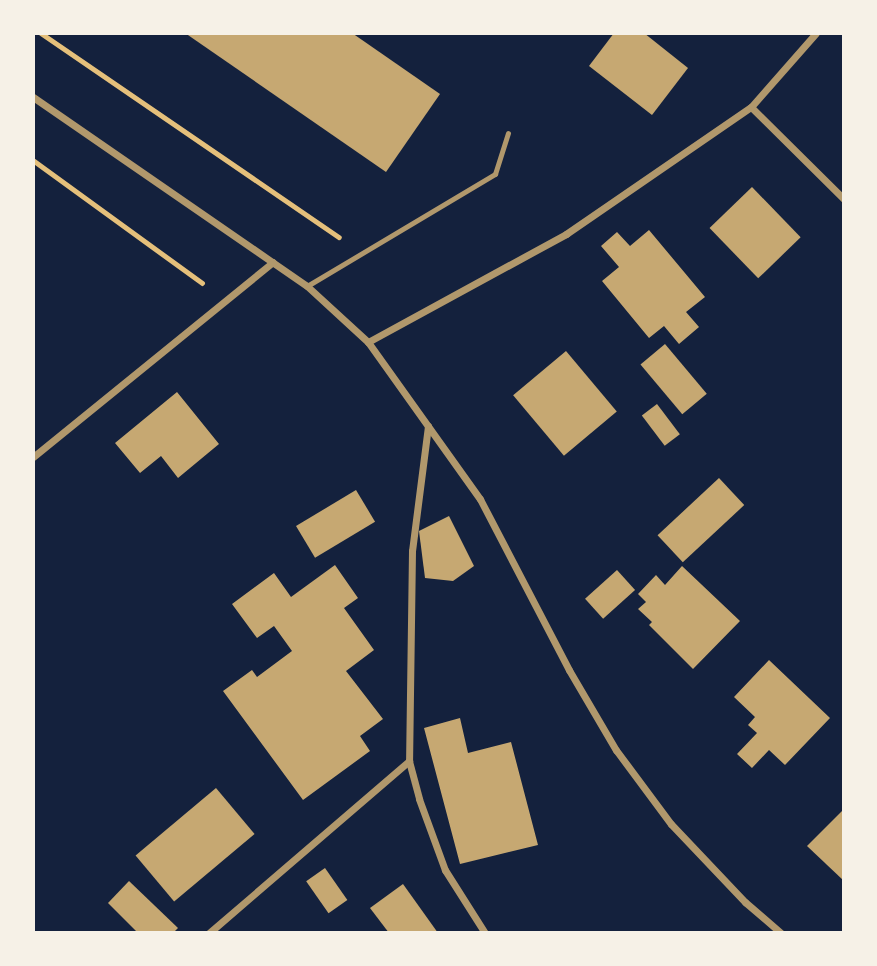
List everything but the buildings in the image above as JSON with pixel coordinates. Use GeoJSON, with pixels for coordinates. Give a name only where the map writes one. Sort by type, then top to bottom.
{"type":"FeatureCollection","features":[{"type":"Feature","properties":{"kind":"street"},"geometry":{"type":"LineString","coordinates":[[368,342],[566,234],[751,107],[816,33]]}},
{"type":"Feature","properties":{"kind":"street"},"geometry":{"type":"LineString","coordinates":[[33,97],[307,286],[368,342],[480,499],[569,670],[616,750],[671,824],[745,902],[780,933]]}},
{"type":"Feature","properties":{"kind":"street"},"geometry":{"type":"LineString","coordinates":[[751,107],[844,199]]}},
{"type":"Feature","properties":{"kind":"street"},"geometry":{"type":"LineString","coordinates":[[33,457],[272,262]]}},
{"type":"Feature","properties":{"kind":"street"},"geometry":{"type":"LineString","coordinates":[[428,425],[412,551],[410,761],[419,799],[445,870],[485,933]]}},
{"type":"Feature","properties":{"kind":"street"},"geometry":{"type":"LineString","coordinates":[[209,933],[410,761]]}},
{"type":"Feature","properties":{"kind":"lane"},"geometry":{"type":"LineString","coordinates":[[307,286],[495,174],[508,133]]}},
{"type":"Feature","properties":{"kind":"path"},"geometry":{"type":"LineString","coordinates":[[41,33],[362,254]]}},
{"type":"Feature","properties":{"kind":"path"},"geometry":{"type":"LineString","coordinates":[[33,160],[226,300]]}}]}
